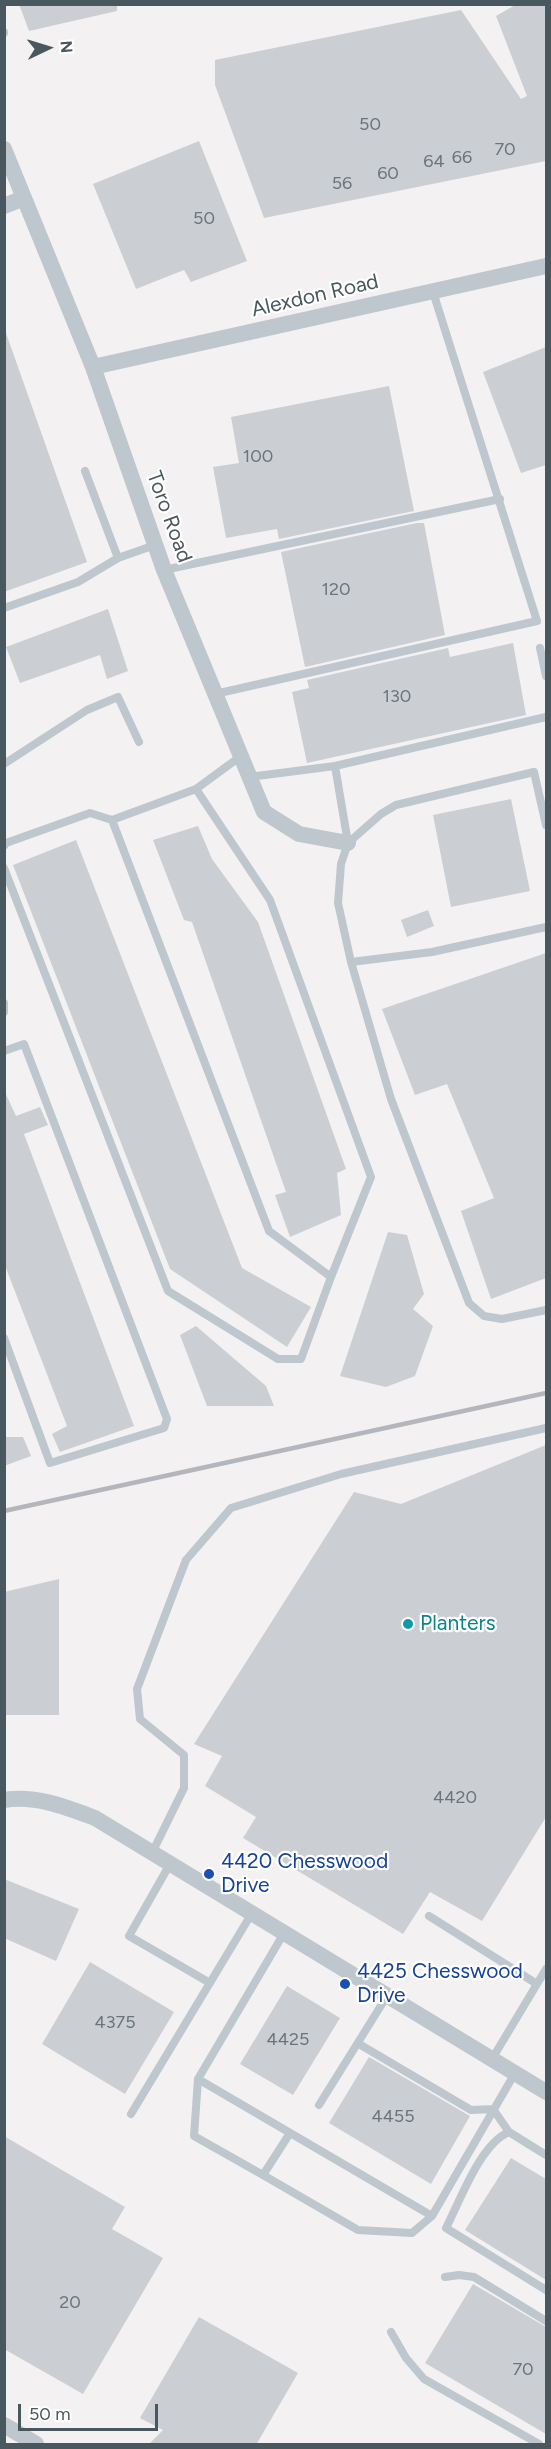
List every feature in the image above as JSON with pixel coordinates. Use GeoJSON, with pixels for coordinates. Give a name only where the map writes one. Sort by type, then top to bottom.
{"type":"FeatureCollection","features":[{"type":"Feature","properties":{"kind":"street","name":"Toro Road"},"geometry":{"type":"LineString","coordinates":[[4,149],[93,367],[164,570],[264,812],[299,834],[348,843]]}},
{"type":"Feature","properties":{"kind":"street"},"geometry":{"type":"LineString","coordinates":[[4,206],[24,198]]}},
{"type":"Feature","properties":{"kind":"street","name":"Alexdon Road"},"geometry":{"type":"LineString","coordinates":[[93,367],[546,266]]}},
{"type":"Feature","properties":{"kind":"street"},"geometry":{"type":"LineString","coordinates":[[4,1800],[52,1802],[95,1818],[546,2092]]}},
{"type":"Feature","properties":{"kind":"street"},"geometry":{"type":"LineString","coordinates":[[4,2425],[36,2445]]}},
{"type":"Feature","properties":{"kind":"lane"},"geometry":{"type":"LineString","coordinates":[[215,694],[537,621],[433,292]]}},
{"type":"Feature","properties":{"kind":"lane"},"geometry":{"type":"LineString","coordinates":[[85,471],[118,558]]}},
{"type":"Feature","properties":{"kind":"lane"},"geometry":{"type":"LineString","coordinates":[[164,570],[500,499]]}},
{"type":"Feature","properties":{"kind":"lane"},"geometry":{"type":"LineString","coordinates":[[4,608],[78,582],[118,558],[155,544]]}},
{"type":"Feature","properties":{"kind":"lane"},"geometry":{"type":"LineString","coordinates":[[540,648],[546,675]]}},
{"type":"Feature","properties":{"kind":"lane"},"geometry":{"type":"LineString","coordinates":[[4,764],[87,710],[118,697],[139,741]]}},
{"type":"Feature","properties":{"kind":"lane"},"geometry":{"type":"LineString","coordinates":[[249,777],[335,766],[546,717]]}},
{"type":"Feature","properties":{"kind":"lane"},"geometry":{"type":"LineString","coordinates":[[4,846],[6,843],[90,813],[112,820],[196,789],[241,756]]}},
{"type":"Feature","properties":{"kind":"lane"},"geometry":{"type":"LineString","coordinates":[[335,766],[348,843],[341,864],[338,903],[351,962],[391,1099],[469,1303],[484,1316],[502,1319],[546,1310]]}},
{"type":"Feature","properties":{"kind":"lane"},"geometry":{"type":"LineString","coordinates":[[348,843],[381,814],[396,805],[534,772],[546,825]]}},
{"type":"Feature","properties":{"kind":"lane"},"geometry":{"type":"LineString","coordinates":[[4,868],[168,1292],[278,1359],[301,1359],[371,1178],[270,900],[196,789]]}},
{"type":"Feature","properties":{"kind":"lane"},"geometry":{"type":"LineString","coordinates":[[112,820],[269,1231],[331,1277]]}},
{"type":"Feature","properties":{"kind":"lane"},"geometry":{"type":"LineString","coordinates":[[351,962],[432,952],[546,927]]}},
{"type":"Feature","properties":{"kind":"lane"},"geometry":{"type":"LineString","coordinates":[[4,1004],[4,1012]]}},
{"type":"Feature","properties":{"kind":"lane"},"geometry":{"type":"LineString","coordinates":[[4,1051],[24,1044],[167,1419],[164,1428],[50,1463],[4,1338]]}},
{"type":"Feature","properties":{"kind":"lane"},"geometry":{"type":"LineString","coordinates":[[152,1852],[184,1788],[184,1755],[140,1719],[137,1689],[186,1560],[231,1508],[341,1474],[546,1428]]}},
{"type":"Feature","properties":{"kind":"lane"},"geometry":{"type":"LineString","coordinates":[[170,1864],[129,1936],[210,1983]]}},
{"type":"Feature","properties":{"kind":"lane"},"geometry":{"type":"LineString","coordinates":[[131,2114],[252,1913]]}},
{"type":"Feature","properties":{"kind":"lane"},"geometry":{"type":"LineString","coordinates":[[429,1916],[537,1984]]}},
{"type":"Feature","properties":{"kind":"lane"},"geometry":{"type":"LineString","coordinates":[[284,1933],[198,2079],[194,2136],[358,2230],[412,2233],[432,2216],[515,2073]]}},
{"type":"Feature","properties":{"kind":"lane"},"geometry":{"type":"LineString","coordinates":[[492,2059],[546,1969]]}},
{"type":"Feature","properties":{"kind":"lane"},"geometry":{"type":"LineString","coordinates":[[319,2105],[387,1996]]}},
{"type":"Feature","properties":{"kind":"lane"},"geometry":{"type":"LineString","coordinates":[[359,2044],[471,2110],[493,2109]]}},
{"type":"Feature","properties":{"kind":"lane"},"geometry":{"type":"LineString","coordinates":[[198,2079],[432,2216]]}},
{"type":"Feature","properties":{"kind":"lane"},"geometry":{"type":"LineString","coordinates":[[493,2109],[509,2132],[546,2155]]}},
{"type":"Feature","properties":{"kind":"lane"},"geometry":{"type":"LineString","coordinates":[[509,2132],[500,2135],[484,2155],[446,2228],[546,2290]]}},
{"type":"Feature","properties":{"kind":"lane"},"geometry":{"type":"LineString","coordinates":[[263,2175],[290,2133]]}},
{"type":"Feature","properties":{"kind":"lane"},"geometry":{"type":"LineString","coordinates":[[445,2277],[459,2275],[474,2277],[546,2321]]}},
{"type":"Feature","properties":{"kind":"lane"},"geometry":{"type":"LineString","coordinates":[[391,2332],[406,2358],[424,2379],[539,2445]]}},
{"type":"Feature","properties":{"kind":"building"},"geometry":{"type":"Polygon","coordinates":[[[19,4],[117,4],[117,11],[29,31],[19,4]]]}},
{"type":"Feature","properties":{"kind":"building"},"geometry":{"type":"Polygon","coordinates":[[[517,4],[546,4],[546,161],[264,218],[215,85],[215,60],[461,10],[521,99],[527,96],[496,16],[517,4]]]}},
{"type":"Feature","properties":{"kind":"building"},"geometry":{"type":"Polygon","coordinates":[[[199,141],[247,261],[191,282],[184,270],[136,289],[93,184],[199,141]]]}},
{"type":"Feature","properties":{"kind":"building"},"geometry":{"type":"Polygon","coordinates":[[[6,333],[87,562],[4,592],[4,334],[6,333]]]}},
{"type":"Feature","properties":{"kind":"building"},"geometry":{"type":"Polygon","coordinates":[[[546,347],[546,465],[521,473],[483,372],[546,347]]]}},
{"type":"Feature","properties":{"kind":"building"},"geometry":{"type":"Polygon","coordinates":[[[389,386],[414,511],[279,539],[277,529],[226,538],[213,467],[239,463],[231,417],[389,386]]]}},
{"type":"Feature","properties":{"kind":"building"},"geometry":{"type":"Polygon","coordinates":[[[424,523],[445,635],[305,667],[281,552],[424,523]]]}},
{"type":"Feature","properties":{"kind":"building"},"geometry":{"type":"Polygon","coordinates":[[[108,609],[128,671],[107,679],[100,655],[20,683],[6,647],[108,609]]]}},
{"type":"Feature","properties":{"kind":"building"},"geometry":{"type":"Polygon","coordinates":[[[513,643],[526,715],[307,763],[292,692],[309,688],[307,680],[448,648],[450,657],[513,643]]]}},
{"type":"Feature","properties":{"kind":"building"},"geometry":{"type":"Polygon","coordinates":[[[511,799],[530,891],[451,907],[433,815],[511,799]]]}},
{"type":"Feature","properties":{"kind":"building"},"geometry":{"type":"Polygon","coordinates":[[[198,826],[212,859],[258,922],[346,1169],[337,1173],[341,1215],[290,1237],[275,1195],[286,1192],[192,922],[184,920],[153,840],[198,826]]]}},
{"type":"Feature","properties":{"kind":"building"},"geometry":{"type":"Polygon","coordinates":[[[76,840],[242,1268],[311,1307],[287,1347],[170,1269],[13,865],[76,840]]]}},
{"type":"Feature","properties":{"kind":"building"},"geometry":{"type":"Polygon","coordinates":[[[428,910],[434,926],[407,937],[401,920],[428,910]]]}},
{"type":"Feature","properties":{"kind":"building"},"geometry":{"type":"Polygon","coordinates":[[[546,953],[546,1278],[491,1299],[461,1211],[494,1198],[447,1084],[415,1095],[382,1009],[546,953]]]}},
{"type":"Feature","properties":{"kind":"building"},"geometry":{"type":"Polygon","coordinates":[[[4,1090],[16,1116],[40,1107],[48,1125],[24,1134],[134,1426],[60,1452],[52,1434],[67,1426],[4,1263],[4,1090]]]}},
{"type":"Feature","properties":{"kind":"building"},"geometry":{"type":"Polygon","coordinates":[[[388,1232],[407,1235],[424,1294],[413,1309],[433,1326],[415,1376],[386,1387],[340,1376],[388,1232]]]}},
{"type":"Feature","properties":{"kind":"building"},"geometry":{"type":"Polygon","coordinates":[[[196,1326],[266,1386],[274,1406],[207,1406],[180,1335],[196,1326]]]}},
{"type":"Feature","properties":{"kind":"building"},"geometry":{"type":"Polygon","coordinates":[[[4,1437],[23,1437],[31,1456],[4,1466],[4,1437]]]}},
{"type":"Feature","properties":{"kind":"building","name":"Planters"},"geometry":{"type":"Polygon","coordinates":[[[546,1445],[546,1817],[482,1921],[430,1892],[403,1934],[243,1838],[256,1817],[205,1786],[222,1756],[194,1744],[354,1492],[401,1504],[546,1445]]]}},
{"type":"Feature","properties":{"kind":"building"},"geometry":{"type":"Polygon","coordinates":[[[59,1579],[59,1715],[4,1715],[4,1592],[59,1579]]]}},
{"type":"Feature","properties":{"kind":"building"},"geometry":{"type":"Polygon","coordinates":[[[4,1879],[79,1909],[56,1961],[4,1938],[4,1879]]]}},
{"type":"Feature","properties":{"kind":"building"},"geometry":{"type":"Polygon","coordinates":[[[90,1962],[174,2012],[125,2094],[42,2044],[90,1962]]]}},
{"type":"Feature","properties":{"kind":"building"},"geometry":{"type":"Polygon","coordinates":[[[287,1986],[340,2018],[293,2095],[240,2064],[287,1986]]]}},
{"type":"Feature","properties":{"kind":"building"},"geometry":{"type":"Polygon","coordinates":[[[369,2057],[470,2116],[431,2184],[329,2123],[369,2057]]]}},
{"type":"Feature","properties":{"kind":"building"},"geometry":{"type":"Polygon","coordinates":[[[4,2136],[125,2207],[112,2229],[163,2258],[83,2394],[4,2349],[4,2136]]]}},
{"type":"Feature","properties":{"kind":"building"},"geometry":{"type":"Polygon","coordinates":[[[511,2158],[546,2179],[546,2280],[465,2230],[511,2158]]]}},
{"type":"Feature","properties":{"kind":"building"},"geometry":{"type":"Polygon","coordinates":[[[473,2284],[546,2327],[546,2434],[425,2363],[473,2284]]]}},
{"type":"Feature","properties":{"kind":"building"},"geometry":{"type":"Polygon","coordinates":[[[199,2317],[298,2373],[256,2445],[148,2445],[163,2430],[140,2418],[199,2317]]]}},
{"type":"Feature","properties":{"kind":"railway"},"geometry":{"type":"LineString","coordinates":[[4,1511],[546,1393]]}},
{"type":"Feature","properties":{"kind":"place","name":"Planters"},"geometry":{"type":"Point","coordinates":[408,1624]}},
{"type":"Feature","properties":{"kind":"place","name":"4420 Chesswood Drive"},"geometry":{"type":"Point","coordinates":[209,1874]}},
{"type":"Feature","properties":{"kind":"place","name":"4425 Chesswood Drive"},"geometry":{"type":"Point","coordinates":[345,1984]}}]}
